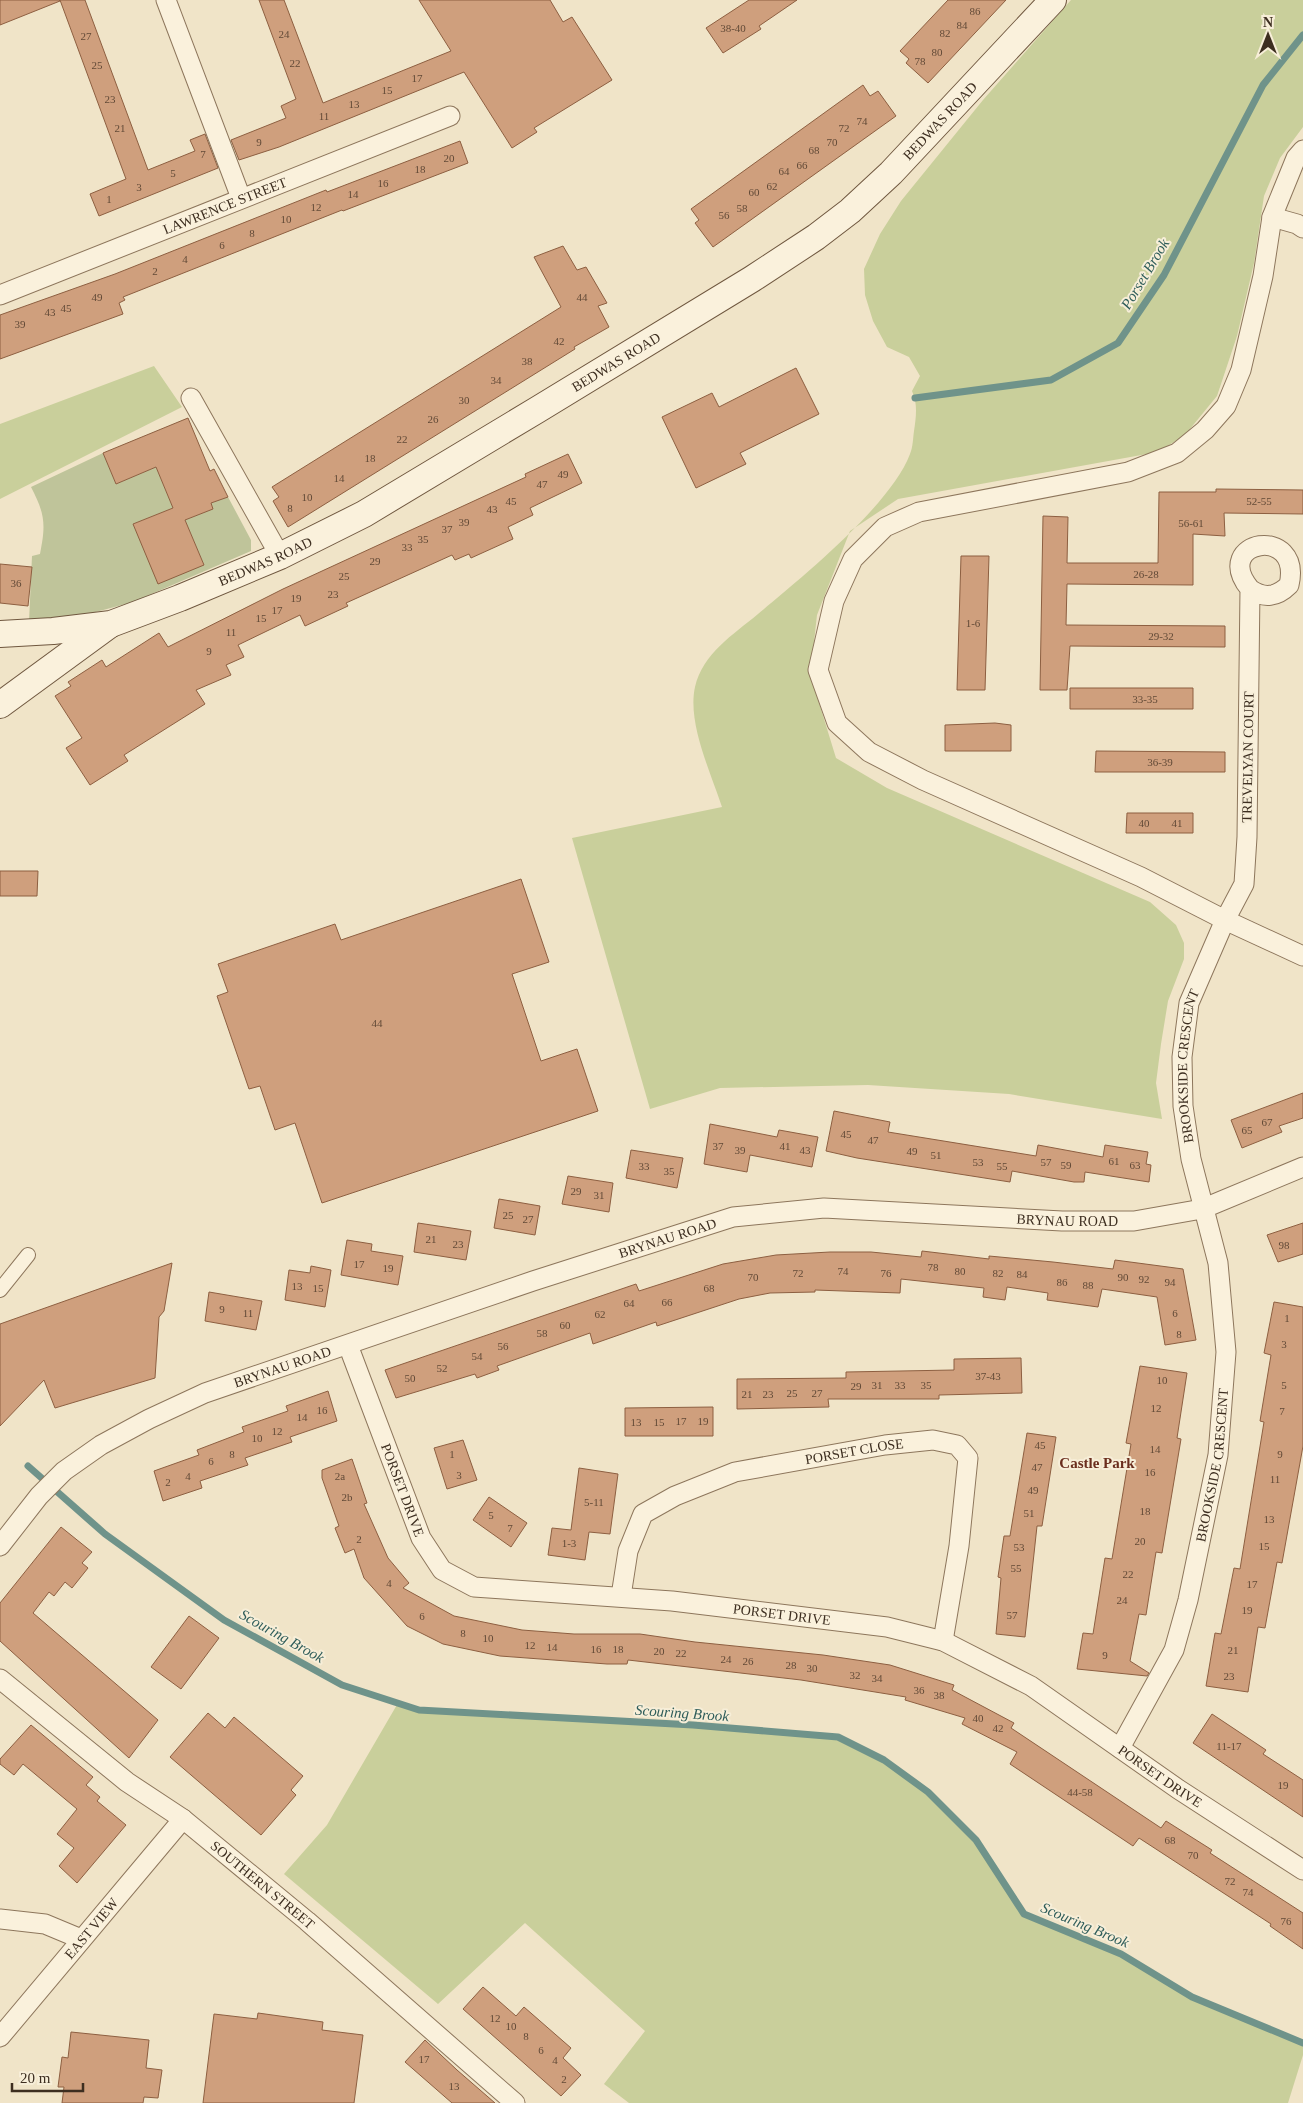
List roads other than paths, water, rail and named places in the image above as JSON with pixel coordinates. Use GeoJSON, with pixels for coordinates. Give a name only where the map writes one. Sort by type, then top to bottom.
{"type":"FeatureCollection","features":[{"type":"Feature","properties":{"kind":"main road","name":"BEDWAS ROAD"},"geometry":{"type":"LineString","coordinates":[[111,624],[280,556],[364,514],[744,284],[816,237],[850,211],[891,173],[1053,0]]}},
{"type":"Feature","properties":{"kind":"main road"},"geometry":{"type":"LineString","coordinates":[[0,634],[53,631],[111,624]]}},
{"type":"Feature","properties":{"kind":"main road"},"geometry":{"type":"LineString","coordinates":[[1,697],[111,624]]}},
{"type":"Feature","properties":{"kind":"street"},"geometry":{"type":"LineString","coordinates":[[166,0],[241,198]]}},
{"type":"Feature","properties":{"kind":"street","name":"LAWRENCE STREET"},"geometry":{"type":"LineString","coordinates":[[0,294],[450,116]]}},
{"type":"Feature","properties":{"kind":"street"},"geometry":{"type":"LineString","coordinates":[[1303,150],[1296,158],[1272,217],[1263,276],[1241,370],[1226,406],[1204,430],[1177,453],[1128,472],[919,512],[884,527],[853,559],[834,601],[818,670],[837,723],[870,752],[923,780],[1141,877],[1225,920],[1303,956]]}},
{"type":"Feature","properties":{"kind":"street"},"geometry":{"type":"LineString","coordinates":[[1272,217],[1297,224],[1303,228]]}},
{"type":"Feature","properties":{"kind":"street"},"geometry":{"type":"LineString","coordinates":[[191,398],[280,556]]}},
{"type":"Feature","properties":{"kind":"street","name":"TREVELYAN COURT"},"geometry":{"type":"LineString","coordinates":[[1263,544],[1279,547],[1291,560],[1296,585],[1274,595],[1265,596],[1250,589],[1244,582],[1242,567],[1249,552],[1263,544]]}},
{"type":"Feature","properties":{"kind":"street","name":"TREVELYAN COURT"},"geometry":{"type":"LineString","coordinates":[[1225,920],[1244,884],[1248,837],[1250,589]]}},
{"type":"Feature","properties":{"kind":"street","name":"BROOKSIDE CRESCENT"},"geometry":{"type":"LineString","coordinates":[[1120,1748],[1174,1650],[1188,1600],[1218,1455],[1226,1352],[1218,1263],[1202,1209],[1191,1159],[1183,1106],[1182,1057],[1189,1003],[1225,920]]}},
{"type":"Feature","properties":{"kind":"street","name":"BRYNAU ROAD"},"geometry":{"type":"LineString","coordinates":[[0,1546],[39,1496],[64,1471],[100,1445],[149,1419],[205,1393],[533,1280],[733,1217],[824,1208],[1043,1220],[1134,1221],[1202,1209],[1303,1167]]}},
{"type":"Feature","properties":{"kind":"street"},"geometry":{"type":"LineString","coordinates":[[0,1290],[28,1255]]}},
{"type":"Feature","properties":{"kind":"street","name":"PORSET DRIVE"},"geometry":{"type":"LineString","coordinates":[[348,1345],[421,1538],[442,1570],[474,1587],[621,1596],[886,1627],[943,1641],[1031,1686],[1303,1870]]}},
{"type":"Feature","properties":{"kind":"street","name":"PORSET CLOSE"},"geometry":{"type":"LineString","coordinates":[[621,1596],[628,1551],[643,1514],[675,1496],[734,1472],[885,1445],[933,1440],[957,1445],[968,1458],[959,1546],[943,1641]]}},
{"type":"Feature","properties":{"kind":"street","name":"SOUTHERN STREET"},"geometry":{"type":"LineString","coordinates":[[0,1679],[127,1782],[183,1819],[307,1921],[515,2103]]}},
{"type":"Feature","properties":{"kind":"street","name":"EAST VIEW"},"geometry":{"type":"LineString","coordinates":[[0,2036],[183,1819]]}},
{"type":"Feature","properties":{"kind":"street"},"geometry":{"type":"LineString","coordinates":[[0,1919],[46,1924],[81,1939]]}},
{"type":"Feature","properties":{"kind":"waterway","name":"Porset Brook"},"geometry":{"type":"LineString","coordinates":[[915,398],[1051,380],[1118,343],[1164,275],[1263,85],[1303,35]]}},
{"type":"Feature","properties":{"kind":"waterway","name":"Scouring Brook"},"geometry":{"type":"LineString","coordinates":[[28,1466],[105,1534],[224,1620],[342,1685],[419,1710],[693,1725],[838,1737],[884,1760],[928,1792],[976,1840],[1024,1914],[1121,1954],[1192,1997],[1303,2043]]}},
{"type":"Feature","properties":{"kind":"district","name":"Castle Park"},"geometry":{"type":"Point","coordinates":[1097,1463]}}]}
